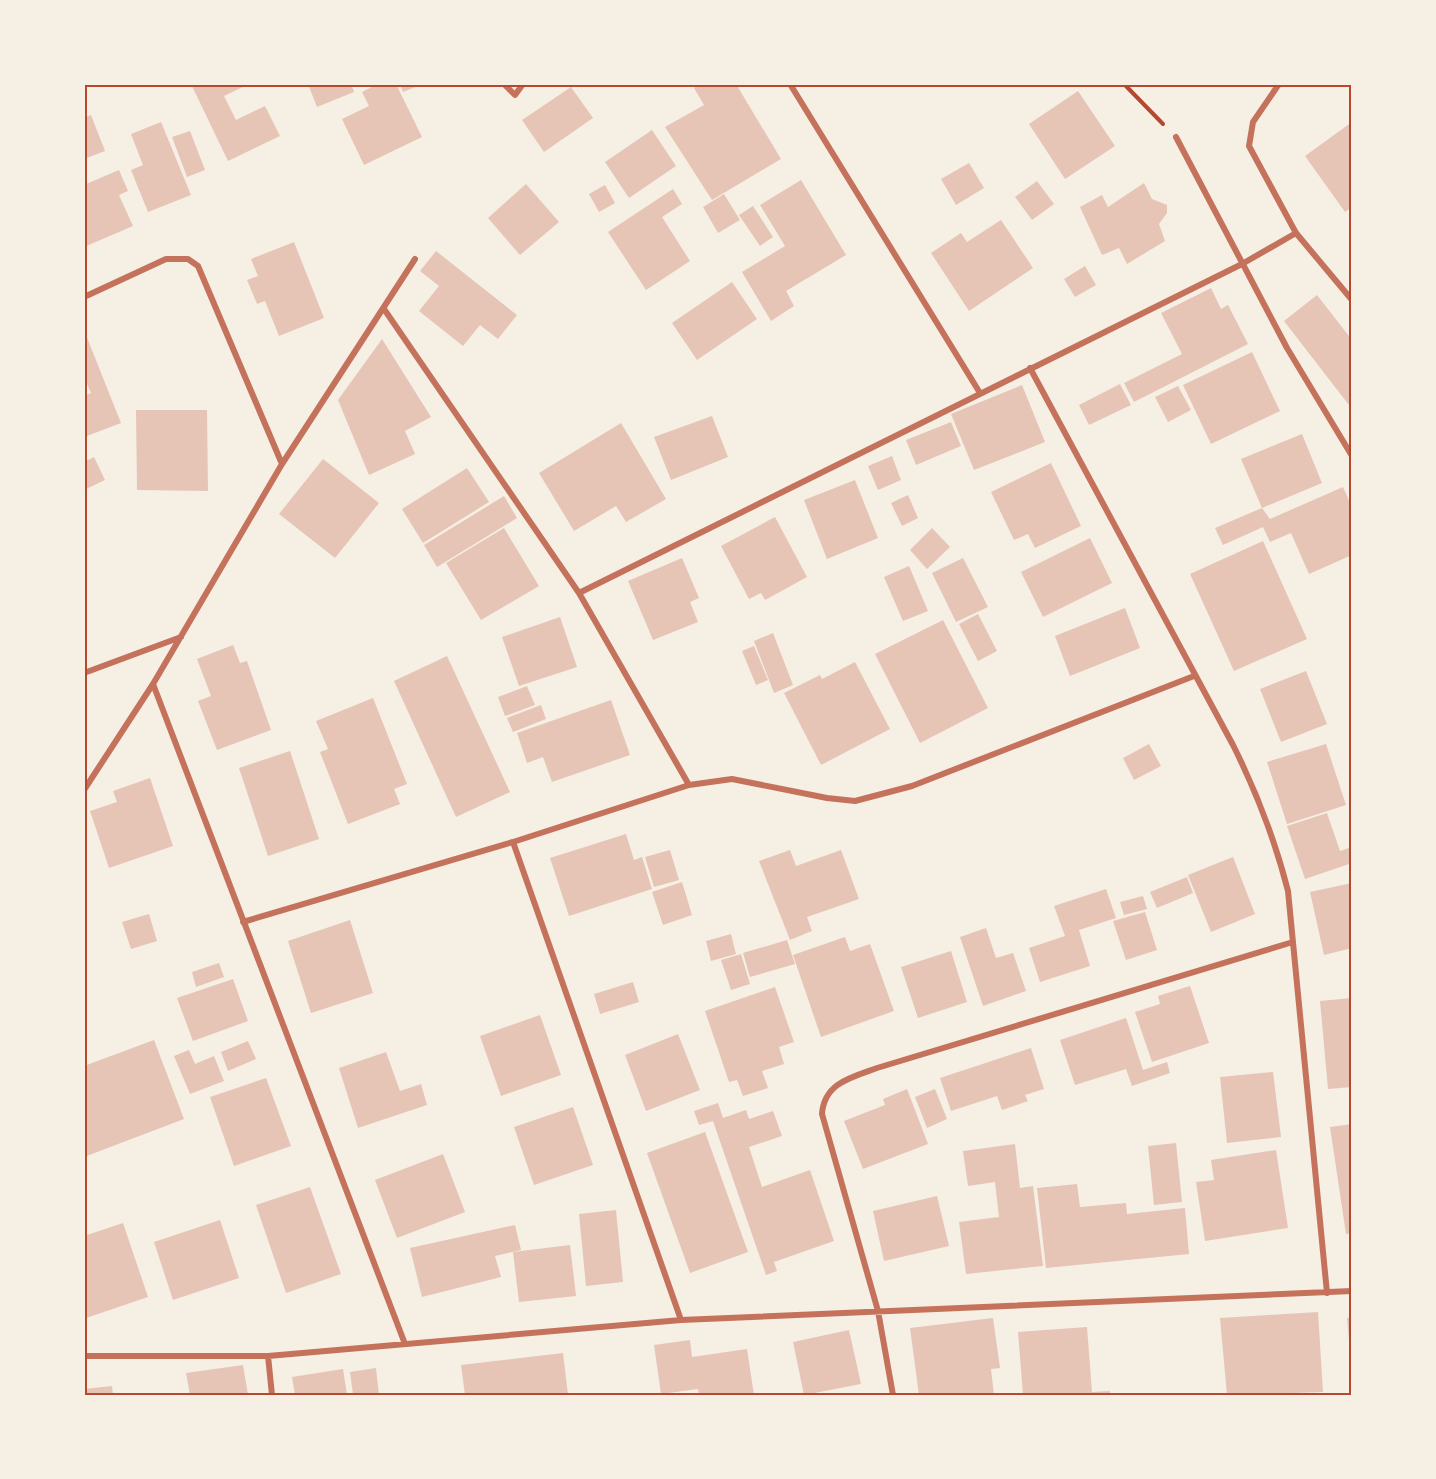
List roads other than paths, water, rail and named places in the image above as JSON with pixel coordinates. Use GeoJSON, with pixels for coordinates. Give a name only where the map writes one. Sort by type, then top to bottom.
{"type":"FeatureCollection","features":[{"type":"Feature","properties":{"kind":"street"},"geometry":{"type":"LineString","coordinates":[[504,84],[515,95],[524,84]]}},
{"type":"Feature","properties":{"kind":"street"},"geometry":{"type":"LineString","coordinates":[[790,84],[980,393]]}},
{"type":"Feature","properties":{"kind":"street"},"geometry":{"type":"LineString","coordinates":[[1279,84],[1253,122],[1249,146],[1296,233],[1352,300]]}},
{"type":"Feature","properties":{"kind":"street"},"geometry":{"type":"LineString","coordinates":[[1176,137],[1287,348],[1352,456]]}},
{"type":"Feature","properties":{"kind":"street"},"geometry":{"type":"LineString","coordinates":[[579,593],[1242,264],[1296,233]]}},
{"type":"Feature","properties":{"kind":"street"},"geometry":{"type":"LineString","coordinates":[[84,297],[166,259],[188,259],[198,266],[282,464]]}},
{"type":"Feature","properties":{"kind":"street"},"geometry":{"type":"LineString","coordinates":[[84,790],[182,637],[282,464],[415,259]]}},
{"type":"Feature","properties":{"kind":"street"},"geometry":{"type":"LineString","coordinates":[[384,309],[579,593],[688,785]]}},
{"type":"Feature","properties":{"kind":"street"},"geometry":{"type":"LineString","coordinates":[[1030,368],[1233,746],[1269,826],[1288,891],[1327,1293]]}},
{"type":"Feature","properties":{"kind":"street"},"geometry":{"type":"LineString","coordinates":[[84,673],[182,637]]}},
{"type":"Feature","properties":{"kind":"street"},"geometry":{"type":"LineString","coordinates":[[243,922],[513,842],[688,785],[732,779],[827,798],[855,801],[879,796],[912,786],[1194,676]]}},
{"type":"Feature","properties":{"kind":"street"},"geometry":{"type":"LineString","coordinates":[[153,684],[405,1344]]}},
{"type":"Feature","properties":{"kind":"street"},"geometry":{"type":"LineString","coordinates":[[513,842],[681,1320]]}},
{"type":"Feature","properties":{"kind":"street"},"geometry":{"type":"LineString","coordinates":[[893,1395],[878,1311],[822,1114],[823,1101],[832,1088],[845,1080],[877,1068],[1293,942]]}},
{"type":"Feature","properties":{"kind":"street"},"geometry":{"type":"LineString","coordinates":[[84,1356],[268,1356],[681,1320],[1352,1292]]}},
{"type":"Feature","properties":{"kind":"street"},"geometry":{"type":"LineString","coordinates":[[268,1356],[272,1395]]}}]}
